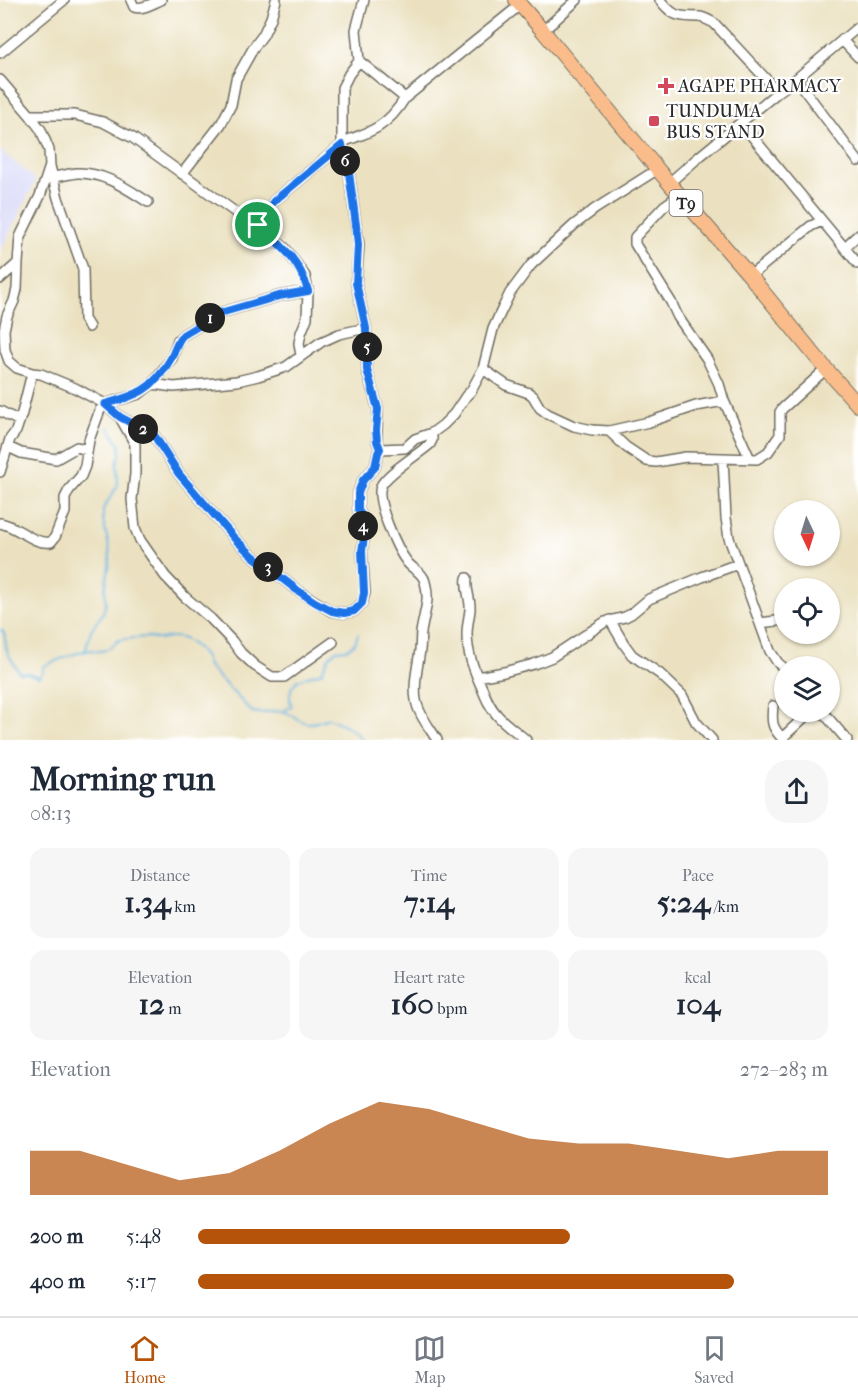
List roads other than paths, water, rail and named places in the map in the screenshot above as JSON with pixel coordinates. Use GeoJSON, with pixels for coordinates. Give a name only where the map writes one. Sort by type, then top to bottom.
{"type":"FeatureCollection","features":[{"type":"Feature","properties":{"kind":"highway","name":"T9"},"geometry":{"type":"LineString","coordinates":[[518,2],[826,369],[858,404]]}},
{"type":"Feature","properties":{"kind":"street"},"geometry":{"type":"LineString","coordinates":[[0,53],[64,0]]}},
{"type":"Feature","properties":{"kind":"street"},"geometry":{"type":"LineString","coordinates":[[131,0],[137,8],[161,0]]}},
{"type":"Feature","properties":{"kind":"street"},"geometry":{"type":"LineString","coordinates":[[182,174],[222,124],[231,105],[236,79],[263,34],[276,0]]}},
{"type":"Feature","properties":{"kind":"street"},"geometry":{"type":"LineString","coordinates":[[364,0],[356,30],[360,61],[405,98]]}},
{"type":"Feature","properties":{"kind":"street"},"geometry":{"type":"LineString","coordinates":[[543,31],[577,0]]}},
{"type":"Feature","properties":{"kind":"street"},"geometry":{"type":"LineString","coordinates":[[660,0],[675,15],[699,17],[714,23],[778,92]]}},
{"type":"Feature","properties":{"kind":"street"},"geometry":{"type":"LineString","coordinates":[[258,225],[274,201],[342,143],[383,124],[396,112],[405,98],[518,2]]}},
{"type":"Feature","properties":{"kind":"street"},"geometry":{"type":"LineString","coordinates":[[669,183],[858,27]]}},
{"type":"Feature","properties":{"kind":"street"},"geometry":{"type":"LineString","coordinates":[[842,40],[858,57]]}},
{"type":"Feature","properties":{"kind":"street"},"geometry":{"type":"LineString","coordinates":[[50,166],[40,196],[20,237],[14,301],[4,330],[5,350],[9,361],[17,368],[53,378],[105,404],[120,417],[154,435],[179,474],[235,539],[253,556],[315,602],[332,611],[344,613],[354,611],[362,603],[364,593],[362,551],[364,538],[362,517],[358,509],[358,493],[363,480],[375,467],[380,449],[376,430],[378,409],[367,370],[366,328],[356,283],[358,245],[349,173],[342,143],[342,88],[349,74],[360,61]]}},
{"type":"Feature","properties":{"kind":"street"},"geometry":{"type":"LineString","coordinates":[[796,79],[858,161]]}},
{"type":"Feature","properties":{"kind":"street"},"geometry":{"type":"LineString","coordinates":[[0,80],[30,115],[45,140],[58,198],[83,269],[84,319],[89,327]]}},
{"type":"Feature","properties":{"kind":"street"},"geometry":{"type":"LineString","coordinates":[[30,115],[75,115],[103,122],[133,138],[235,212],[258,225],[285,248],[304,276],[308,291],[307,318],[299,343],[301,356]]}},
{"type":"Feature","properties":{"kind":"street"},"geometry":{"type":"LineString","coordinates":[[741,123],[858,264]]}},
{"type":"Feature","properties":{"kind":"street"},"geometry":{"type":"LineString","coordinates":[[380,449],[405,448],[416,439],[432,433],[454,414],[471,391],[483,369],[493,329],[510,293],[531,265],[588,214],[658,169]]}},
{"type":"Feature","properties":{"kind":"street"},"geometry":{"type":"LineString","coordinates":[[53,177],[77,173],[109,178],[148,202]]}},
{"type":"Feature","properties":{"kind":"street"},"geometry":{"type":"LineString","coordinates":[[680,195],[663,206],[635,237],[635,244],[678,317],[707,360],[750,459]]}},
{"type":"Feature","properties":{"kind":"street"},"geometry":{"type":"LineString","coordinates":[[750,276],[811,226],[822,221]]}},
{"type":"Feature","properties":{"kind":"street"},"geometry":{"type":"LineString","coordinates":[[845,247],[858,235]]}},
{"type":"Feature","properties":{"kind":"street"},"geometry":{"type":"LineString","coordinates":[[0,279],[18,263]]}},
{"type":"Feature","properties":{"kind":"street"},"geometry":{"type":"LineString","coordinates":[[0,524],[8,525],[39,542],[51,542],[65,512],[65,498],[81,476],[85,466],[87,450],[100,410],[105,404],[139,394],[152,384],[172,358],[178,340],[191,329],[220,313],[279,296],[308,291]]}},
{"type":"Feature","properties":{"kind":"street"},"geometry":{"type":"LineString","coordinates":[[152,384],[174,387],[237,381],[286,367],[321,342],[339,334],[366,328]]}},
{"type":"Feature","properties":{"kind":"street"},"geometry":{"type":"LineString","coordinates":[[483,369],[506,385],[529,393],[540,408],[562,421],[574,426],[609,431],[650,422],[696,406],[724,401]]}},
{"type":"Feature","properties":{"kind":"street"},"geometry":{"type":"LineString","coordinates":[[609,431],[626,447],[647,461],[656,462],[686,457],[757,459],[768,452],[780,435],[782,409],[826,369]]}},
{"type":"Feature","properties":{"kind":"street"},"geometry":{"type":"LineString","coordinates":[[0,472],[10,439],[19,421],[32,373]]}},
{"type":"Feature","properties":{"kind":"street"},"geometry":{"type":"LineString","coordinates":[[0,411],[19,421]]}},
{"type":"Feature","properties":{"kind":"street"},"geometry":{"type":"LineString","coordinates":[[120,417],[135,444],[136,466],[132,499],[135,528],[140,540],[165,576],[211,619],[241,654],[272,676],[284,677],[333,642]]}},
{"type":"Feature","properties":{"kind":"street"},"geometry":{"type":"LineString","coordinates":[[432,433],[430,444],[385,480],[381,486],[380,497],[383,511],[401,552],[407,562],[425,579],[428,605],[421,628],[416,666],[416,700],[437,740]]}},
{"type":"Feature","properties":{"kind":"street"},"geometry":{"type":"LineString","coordinates":[[8,447],[21,453],[56,459],[77,447],[87,450]]}},
{"type":"Feature","properties":{"kind":"street"},"geometry":{"type":"LineString","coordinates":[[723,459],[729,538],[774,657]]}},
{"type":"Feature","properties":{"kind":"street"},"geometry":{"type":"LineString","coordinates":[[477,677],[534,664],[552,657],[595,628],[610,620],[625,617],[649,599],[738,564]]}},
{"type":"Feature","properties":{"kind":"street"},"geometry":{"type":"LineString","coordinates":[[467,578],[466,589],[470,608],[467,633],[469,655],[477,677],[492,709],[499,718],[526,740]]}},
{"type":"Feature","properties":{"kind":"street"},"geometry":{"type":"LineString","coordinates":[[610,620],[632,655],[660,674],[682,695],[696,722],[712,740]]}},
{"type":"Feature","properties":{"kind":"street"},"geometry":{"type":"LineString","coordinates":[[760,623],[774,621]]}},
{"type":"Feature","properties":{"kind":"street"},"geometry":{"type":"LineString","coordinates":[[773,706],[772,722],[775,730],[783,739],[800,722]]}},
{"type":"Feature","properties":{"kind":"street"},"geometry":{"type":"LineString","coordinates":[[831,722],[846,740]]}},
{"type":"Feature","properties":{"kind":"waterway"},"geometry":{"type":"LineString","coordinates":[[85,652],[91,630],[103,613],[106,603],[105,589],[110,561],[103,509],[118,485],[117,464],[120,454],[120,445],[109,427]]}},
{"type":"Feature","properties":{"kind":"waterway"},"geometry":{"type":"LineString","coordinates":[[0,630],[3,631],[8,653],[20,673],[39,677],[43,672],[43,667],[53,662],[86,651],[103,651],[120,640],[146,637],[180,638],[191,643],[200,652],[208,666],[252,712],[282,711],[310,723],[328,718],[342,724],[362,740]]}},
{"type":"Feature","properties":{"kind":"waterway"},"geometry":{"type":"LineString","coordinates":[[284,712],[291,707],[291,691],[296,682],[322,672],[329,657],[336,650],[348,649],[355,643],[358,634]]}},
{"type":"Feature","properties":{"kind":"place","name":"AGAPE PHARMACY"},"geometry":{"type":"Point","coordinates":[666,86]}},
{"type":"Feature","properties":{"kind":"place","name":"TUNDUMA BUS STAND"},"geometry":{"type":"Point","coordinates":[654,121]}}]}
